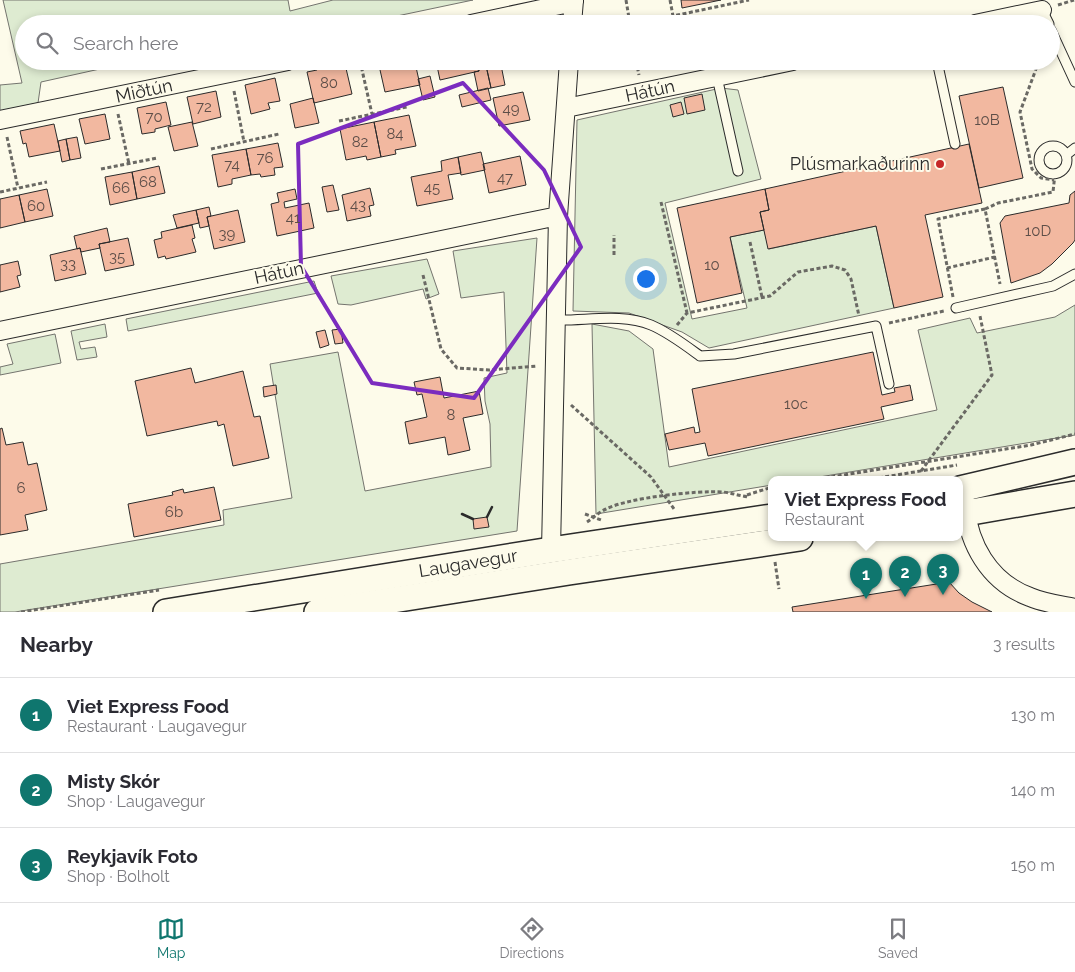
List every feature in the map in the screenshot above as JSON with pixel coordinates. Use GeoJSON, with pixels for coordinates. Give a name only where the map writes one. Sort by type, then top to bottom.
{"type":"FeatureCollection","features":[{"type":"Feature","properties":{"kind":"main road"},"geometry":{"type":"LineString","coordinates":[[963,488],[1075,462]]}},
{"type":"Feature","properties":{"kind":"main road"},"geometry":{"type":"LineString","coordinates":[[963,514],[1069,498]]}},
{"type":"Feature","properties":{"kind":"main road","name":"Laugavegur"},"geometry":{"type":"LineString","coordinates":[[167,600],[550,550],[765,507]]}},
{"type":"Feature","properties":{"kind":"main road","name":"Laugavegur"},"geometry":{"type":"LineString","coordinates":[[317,612],[780,541]]}},
{"type":"Feature","properties":{"kind":"street"},"geometry":{"type":"LineString","coordinates":[[511,15],[574,1],[573,15]]}},
{"type":"Feature","properties":{"kind":"street","name":"Miðtún"},"geometry":{"type":"LineString","coordinates":[[2,120],[244,70]]}},
{"type":"Feature","properties":{"kind":"street"},"geometry":{"type":"LineString","coordinates":[[550,550],[558,216],[568,70]]}},
{"type":"Feature","properties":{"kind":"street","name":"Hátún"},"geometry":{"type":"LineString","coordinates":[[566,108],[750,70]]}},
{"type":"Feature","properties":{"kind":"street","name":"Hátún"},"geometry":{"type":"LineString","coordinates":[[0,331],[558,216]]}},
{"type":"Feature","properties":{"kind":"street"},"geometry":{"type":"LineString","coordinates":[[963,514],[972,538],[987,567],[1008,585],[1030,597],[1075,608]]}},
{"type":"Feature","properties":{"kind":"lane"},"geometry":{"type":"LineString","coordinates":[[1060,50],[1075,82]]}},
{"type":"Feature","properties":{"kind":"lane"},"geometry":{"type":"LineString","coordinates":[[939,70],[955,144]]}},
{"type":"Feature","properties":{"kind":"lane"},"geometry":{"type":"LineString","coordinates":[[717,77],[738,171]]}},
{"type":"Feature","properties":{"kind":"lane"},"geometry":{"type":"LineString","coordinates":[[1051,146],[1057,146],[1062,150],[1066,155],[1067,161],[1065,167],[1055,177],[1043,171],[1039,159],[1040,153],[1045,148],[1051,146]]}},
{"type":"Feature","properties":{"kind":"lane"},"geometry":{"type":"LineString","coordinates":[[1066,155],[1075,148]]}},
{"type":"Feature","properties":{"kind":"lane"},"geometry":{"type":"LineString","coordinates":[[956,308],[1053,286],[1075,274]]}},
{"type":"Feature","properties":{"kind":"lane"},"geometry":{"type":"LineString","coordinates":[[556,320],[625,319],[651,325],[700,356],[734,354],[876,326],[889,384]]}},
{"type":"Feature","properties":{"kind":"path"},"geometry":{"type":"LineString","coordinates":[[626,0],[628,15]]}},
{"type":"Feature","properties":{"kind":"path"},"geometry":{"type":"LineString","coordinates":[[670,0],[673,15]]}},
{"type":"Feature","properties":{"kind":"path"},"geometry":{"type":"LineString","coordinates":[[678,15],[749,0]]}},
{"type":"Feature","properties":{"kind":"path"},"geometry":{"type":"LineString","coordinates":[[362,70],[372,114]]}},
{"type":"Feature","properties":{"kind":"path"},"geometry":{"type":"LineString","coordinates":[[876,326],[956,308],[938,219],[985,209],[998,203],[1053,192],[1055,177],[1041,178],[1032,169],[1020,112],[1036,70]]}},
{"type":"Feature","properties":{"kind":"path"},"geometry":{"type":"LineString","coordinates":[[230,73],[244,142]]}},
{"type":"Feature","properties":{"kind":"path"},"geometry":{"type":"LineString","coordinates":[[114,97],[129,164]]}},
{"type":"Feature","properties":{"kind":"path"},"geometry":{"type":"LineString","coordinates":[[339,121],[406,107]]}},
{"type":"Feature","properties":{"kind":"path"},"geometry":{"type":"LineString","coordinates":[[2,120],[18,188]]}},
{"type":"Feature","properties":{"kind":"path"},"geometry":{"type":"LineString","coordinates":[[212,148],[279,134]]}},
{"type":"Feature","properties":{"kind":"path"},"geometry":{"type":"LineString","coordinates":[[101,169],[157,158]]}},
{"type":"Feature","properties":{"kind":"path"},"geometry":{"type":"LineString","coordinates":[[0,192],[47,182]]}},
{"type":"Feature","properties":{"kind":"path"},"geometry":{"type":"LineString","coordinates":[[661,202],[687,313]]}},
{"type":"Feature","properties":{"kind":"path"},"geometry":{"type":"LineString","coordinates":[[985,209],[1003,297]]}},
{"type":"Feature","properties":{"kind":"path"},"geometry":{"type":"LineString","coordinates":[[614,235],[614,255]]}},
{"type":"Feature","properties":{"kind":"path"},"geometry":{"type":"LineString","coordinates":[[750,242],[762,298]]}},
{"type":"Feature","properties":{"kind":"path"},"geometry":{"type":"LineString","coordinates":[[947,268],[995,257]]}},
{"type":"Feature","properties":{"kind":"path"},"geometry":{"type":"LineString","coordinates":[[668,334],[687,313],[770,296],[798,272],[832,266],[845,270],[851,279],[862,328]]}},
{"type":"Feature","properties":{"kind":"path"},"geometry":{"type":"LineString","coordinates":[[423,275],[440,349],[457,368],[489,370],[555,365]]}},
{"type":"Feature","properties":{"kind":"path"},"geometry":{"type":"LineString","coordinates":[[890,476],[921,471],[992,375],[977,303]]}},
{"type":"Feature","properties":{"kind":"path"},"geometry":{"type":"LineString","coordinates":[[554,389],[651,477],[674,509]]}},
{"type":"Feature","properties":{"kind":"path"},"geometry":{"type":"LineString","coordinates":[[838,476],[1031,445],[1075,434]]}},
{"type":"Feature","properties":{"kind":"path"},"geometry":{"type":"LineString","coordinates":[[585,523],[607,508],[635,501],[701,492],[724,492],[744,497],[765,507]]}},
{"type":"Feature","properties":{"kind":"path"},"geometry":{"type":"LineString","coordinates":[[774,559],[779,590]]}},
{"type":"Feature","properties":{"kind":"path"},"geometry":{"type":"LineString","coordinates":[[21,612],[167,600]]}},
{"type":"Feature","properties":{"kind":"highlighted area"},"geometry":{"type":"Polygon","coordinates":[[[463,83],[544,170],[581,247],[474,398],[372,383],[301,266],[298,144],[463,83]]]}},
{"type":"Feature","properties":{"kind":"green space"},"geometry":{"type":"Polygon","coordinates":[[[3,0],[288,0],[290,11],[333,0],[473,0],[402,15],[15,15],[15,52],[3,0]]]}},
{"type":"Feature","properties":{"kind":"green space"},"geometry":{"type":"Polygon","coordinates":[[[19,70],[95,70],[41,82],[38,103],[0,111],[0,85],[22,83],[19,70]]]}},
{"type":"Feature","properties":{"kind":"green space"},"geometry":{"type":"Polygon","coordinates":[[[721,88],[738,90],[761,179],[665,203],[692,319],[747,308],[730,237],[764,230],[769,249],[876,226],[894,308],[709,348],[682,332],[629,313],[573,311],[577,120],[721,88]]]}},
{"type":"Feature","properties":{"kind":"green space"},"geometry":{"type":"Polygon","coordinates":[[[537,238],[517,531],[15,612],[0,612],[0,564],[224,525],[223,510],[292,498],[270,364],[338,352],[365,491],[491,467],[490,424],[485,401],[484,378],[507,373],[504,292],[461,298],[453,251],[537,238]]]}},
{"type":"Feature","properties":{"kind":"green space"},"geometry":{"type":"Polygon","coordinates":[[[427,259],[439,294],[426,299],[423,289],[351,305],[338,304],[331,276],[427,259]]]}},
{"type":"Feature","properties":{"kind":"green space"},"geometry":{"type":"Polygon","coordinates":[[[314,281],[318,293],[128,331],[126,319],[314,281]]]}},
{"type":"Feature","properties":{"kind":"green space"},"geometry":{"type":"Polygon","coordinates":[[[1075,305],[1075,435],[825,476],[768,476],[768,486],[596,514],[592,324],[629,331],[653,349],[669,467],[937,410],[918,330],[970,318],[977,333],[1055,317],[1075,305]]]}},
{"type":"Feature","properties":{"kind":"green space"},"geometry":{"type":"Polygon","coordinates":[[[105,324],[107,337],[79,342],[81,349],[95,347],[97,357],[77,360],[71,331],[105,324]]]}},
{"type":"Feature","properties":{"kind":"green space"},"geometry":{"type":"Polygon","coordinates":[[[55,334],[61,363],[0,375],[0,367],[13,364],[7,344],[55,334]]]}},
{"type":"Feature","properties":{"kind":"building"},"geometry":{"type":"Polygon","coordinates":[[[681,0],[721,0],[682,8],[681,0]]]}},
{"type":"Feature","properties":{"kind":"building"},"geometry":{"type":"Polygon","coordinates":[[[346,70],[352,94],[314,103],[307,72],[346,70]]]}},
{"type":"Feature","properties":{"kind":"building"},"geometry":{"type":"Polygon","coordinates":[[[380,70],[417,70],[420,85],[385,92],[380,70]]]}},
{"type":"Feature","properties":{"kind":"building"},"geometry":{"type":"Polygon","coordinates":[[[438,70],[479,70],[479,71],[440,80],[438,70]]]}},
{"type":"Feature","properties":{"kind":"building"},"geometry":{"type":"Polygon","coordinates":[[[487,70],[491,88],[478,91],[474,72],[487,70]]]}},
{"type":"Feature","properties":{"kind":"building"},"geometry":{"type":"Polygon","coordinates":[[[487,70],[502,70],[505,85],[491,88],[487,70]]]}},
{"type":"Feature","properties":{"kind":"building"},"geometry":{"type":"Polygon","coordinates":[[[430,76],[435,97],[423,100],[418,79],[430,76]]]}},
{"type":"Feature","properties":{"kind":"building"},"geometry":{"type":"Polygon","coordinates":[[[275,78],[280,101],[268,103],[270,109],[251,114],[245,85],[275,78]]]}},
{"type":"Feature","properties":{"kind":"building"},"geometry":{"type":"Polygon","coordinates":[[[1003,87],[1023,178],[979,188],[959,96],[1003,87]]]}},
{"type":"Feature","properties":{"kind":"building"},"geometry":{"type":"Polygon","coordinates":[[[488,88],[491,100],[462,107],[459,95],[488,88]]]}},
{"type":"Feature","properties":{"kind":"building"},"geometry":{"type":"Polygon","coordinates":[[[216,91],[221,117],[193,124],[187,97],[216,91]]]}},
{"type":"Feature","properties":{"kind":"building"},"geometry":{"type":"Polygon","coordinates":[[[523,92],[530,120],[499,126],[493,98],[523,92]]]}},
{"type":"Feature","properties":{"kind":"building"},"geometry":{"type":"Polygon","coordinates":[[[702,94],[705,110],[687,114],[684,98],[702,94]]]}},
{"type":"Feature","properties":{"kind":"building"},"geometry":{"type":"Polygon","coordinates":[[[313,98],[319,123],[295,128],[290,104],[313,98]]]}},
{"type":"Feature","properties":{"kind":"building"},"geometry":{"type":"Polygon","coordinates":[[[166,102],[171,125],[155,129],[155,132],[142,134],[137,108],[166,102]]]}},
{"type":"Feature","properties":{"kind":"building"},"geometry":{"type":"Polygon","coordinates":[[[681,102],[684,114],[673,117],[670,105],[681,102]]]}},
{"type":"Feature","properties":{"kind":"building"},"geometry":{"type":"Polygon","coordinates":[[[105,114],[110,139],[85,144],[79,119],[105,114]]]}},
{"type":"Feature","properties":{"kind":"building"},"geometry":{"type":"Polygon","coordinates":[[[409,115],[416,146],[395,150],[396,154],[381,157],[374,122],[409,115]]]}},
{"type":"Feature","properties":{"kind":"building"},"geometry":{"type":"Polygon","coordinates":[[[192,122],[198,146],[174,151],[168,127],[192,122]]]}},
{"type":"Feature","properties":{"kind":"building"},"geometry":{"type":"Polygon","coordinates":[[[374,122],[381,157],[367,160],[366,156],[346,160],[340,129],[374,122]]]}},
{"type":"Feature","properties":{"kind":"building"},"geometry":{"type":"Polygon","coordinates":[[[54,124],[60,151],[29,157],[26,143],[23,144],[20,131],[54,124]]]}},
{"type":"Feature","properties":{"kind":"building"},"geometry":{"type":"Polygon","coordinates":[[[77,137],[81,158],[70,160],[66,139],[77,137]]]}},
{"type":"Feature","properties":{"kind":"building"},"geometry":{"type":"Polygon","coordinates":[[[66,139],[70,160],[62,162],[58,141],[66,139]]]}},
{"type":"Feature","properties":{"kind":"building"},"geometry":{"type":"Polygon","coordinates":[[[278,143],[283,167],[274,168],[275,175],[261,177],[260,174],[251,175],[246,149],[278,143]]]}},
{"type":"Feature","properties":{"kind":"building"},"geometry":{"type":"Polygon","coordinates":[[[969,144],[982,203],[925,215],[943,297],[894,308],[876,226],[768,249],[760,212],[769,210],[765,189],[969,144]]]}},
{"type":"Feature","properties":{"kind":"building"},"geometry":{"type":"Polygon","coordinates":[[[246,149],[251,175],[232,179],[232,184],[218,187],[212,155],[246,149]]]}},
{"type":"Feature","properties":{"kind":"building"},"geometry":{"type":"Polygon","coordinates":[[[481,152],[485,170],[461,175],[458,157],[481,152]]]}},
{"type":"Feature","properties":{"kind":"building"},"geometry":{"type":"Polygon","coordinates":[[[520,156],[526,185],[489,193],[483,164],[520,156]]]}},
{"type":"Feature","properties":{"kind":"building"},"geometry":{"type":"Polygon","coordinates":[[[458,157],[461,173],[448,175],[453,199],[417,206],[411,177],[442,171],[441,161],[458,157]]]}},
{"type":"Feature","properties":{"kind":"building"},"geometry":{"type":"Polygon","coordinates":[[[159,166],[165,193],[137,199],[132,172],[159,166]]]}},
{"type":"Feature","properties":{"kind":"building"},"geometry":{"type":"Polygon","coordinates":[[[132,172],[137,199],[110,205],[105,177],[132,172]]]}},
{"type":"Feature","properties":{"kind":"building"},"geometry":{"type":"Polygon","coordinates":[[[333,185],[339,210],[327,212],[322,187],[333,185]]]}},
{"type":"Feature","properties":{"kind":"building"},"geometry":{"type":"Polygon","coordinates":[[[370,188],[374,205],[369,206],[371,216],[347,221],[342,195],[370,188]]]}},
{"type":"Feature","properties":{"kind":"building"},"geometry":{"type":"Polygon","coordinates":[[[47,189],[53,216],[25,222],[19,195],[47,189]]]}},
{"type":"Feature","properties":{"kind":"building"},"geometry":{"type":"Polygon","coordinates":[[[295,189],[297,199],[284,202],[285,208],[309,203],[314,228],[277,236],[271,204],[279,202],[277,193],[295,189]]]}},
{"type":"Feature","properties":{"kind":"building"},"geometry":{"type":"Polygon","coordinates":[[[765,189],[769,210],[760,212],[764,230],[730,237],[742,293],[697,303],[677,208],[765,189]]]}},
{"type":"Feature","properties":{"kind":"building"},"geometry":{"type":"Polygon","coordinates":[[[1075,191],[1075,240],[1073,243],[1040,273],[1011,283],[1000,223],[1005,216],[1069,203],[1070,195],[1075,191]]]}},
{"type":"Feature","properties":{"kind":"building"},"geometry":{"type":"Polygon","coordinates":[[[19,195],[25,222],[0,228],[0,199],[19,195]]]}},
{"type":"Feature","properties":{"kind":"building"},"geometry":{"type":"Polygon","coordinates":[[[209,207],[211,216],[207,217],[209,226],[200,228],[196,210],[209,207]]]}},
{"type":"Feature","properties":{"kind":"building"},"geometry":{"type":"Polygon","coordinates":[[[196,210],[199,223],[177,228],[173,215],[196,210]]]}},
{"type":"Feature","properties":{"kind":"building"},"geometry":{"type":"Polygon","coordinates":[[[238,210],[245,242],[214,249],[207,217],[238,210]]]}},
{"type":"Feature","properties":{"kind":"building"},"geometry":{"type":"Polygon","coordinates":[[[192,225],[195,238],[192,239],[196,252],[166,259],[165,256],[158,258],[154,240],[162,238],[161,232],[192,225]]]}},
{"type":"Feature","properties":{"kind":"building"},"geometry":{"type":"Polygon","coordinates":[[[107,228],[110,242],[99,244],[100,248],[81,252],[80,248],[77,249],[74,236],[107,228]]]}},
{"type":"Feature","properties":{"kind":"building"},"geometry":{"type":"Polygon","coordinates":[[[128,238],[134,265],[105,271],[99,244],[128,238]]]}},
{"type":"Feature","properties":{"kind":"building"},"geometry":{"type":"Polygon","coordinates":[[[80,248],[86,274],[55,281],[50,255],[80,248]]]}},
{"type":"Feature","properties":{"kind":"building"},"geometry":{"type":"Polygon","coordinates":[[[18,261],[21,275],[17,276],[20,287],[0,292],[0,265],[18,261]]]}},
{"type":"Feature","properties":{"kind":"building"},"geometry":{"type":"Polygon","coordinates":[[[341,329],[343,343],[335,344],[332,330],[341,329]]]}},
{"type":"Feature","properties":{"kind":"building"},"geometry":{"type":"Polygon","coordinates":[[[325,330],[329,345],[320,348],[316,332],[325,330]]]}},
{"type":"Feature","properties":{"kind":"building"},"geometry":{"type":"Polygon","coordinates":[[[873,352],[882,395],[895,392],[894,388],[910,385],[913,400],[881,407],[884,419],[708,456],[705,443],[669,450],[665,434],[694,427],[695,433],[700,432],[692,389],[873,352]]]}},
{"type":"Feature","properties":{"kind":"building"},"geometry":{"type":"Polygon","coordinates":[[[191,368],[195,383],[243,371],[254,417],[260,416],[269,458],[233,466],[224,424],[218,426],[217,421],[147,436],[135,381],[191,368]]]}},
{"type":"Feature","properties":{"kind":"building"},"geometry":{"type":"Polygon","coordinates":[[[440,377],[444,398],[479,391],[483,414],[463,418],[470,450],[448,455],[445,437],[409,444],[405,422],[427,417],[422,394],[417,395],[414,382],[440,377]]]}},
{"type":"Feature","properties":{"kind":"building"},"geometry":{"type":"Polygon","coordinates":[[[276,385],[277,394],[264,397],[263,387],[276,385]]]}},
{"type":"Feature","properties":{"kind":"building"},"geometry":{"type":"Polygon","coordinates":[[[2,428],[6,445],[23,442],[28,465],[37,463],[47,510],[25,515],[28,530],[0,535],[0,429],[2,428]]]}},
{"type":"Feature","properties":{"kind":"building"},"geometry":{"type":"Polygon","coordinates":[[[214,487],[221,520],[134,537],[128,504],[173,495],[172,492],[183,489],[184,493],[214,487]]]}},
{"type":"Feature","properties":{"kind":"building"},"geometry":{"type":"Polygon","coordinates":[[[487,517],[489,527],[474,529],[473,519],[487,517]]]}},
{"type":"Feature","properties":{"kind":"building"},"geometry":{"type":"Polygon","coordinates":[[[949,582],[959,593],[992,612],[793,612],[792,607],[949,582]]]}},
{"type":"Feature","properties":{"kind":"wall"},"geometry":{"type":"LineString","coordinates":[[487,517],[492,507]]}},
{"type":"Feature","properties":{"kind":"wall"},"geometry":{"type":"LineString","coordinates":[[462,514],[473,519]]}},
{"type":"Feature","properties":{"kind":"place","name":"Plúsmarkaðurinn"},"geometry":{"type":"Point","coordinates":[940,164]}},
{"type":"Feature","properties":{"kind":"place","name":"Reykjavík Foto"},"geometry":{"type":"Point","coordinates":[943,595]}},
{"type":"Feature","properties":{"kind":"place","name":"Misty Skór"},"geometry":{"type":"Point","coordinates":[905,597]}},
{"type":"Feature","properties":{"kind":"place","name":"Viet Express Food"},"geometry":{"type":"Point","coordinates":[866,599]}}]}
